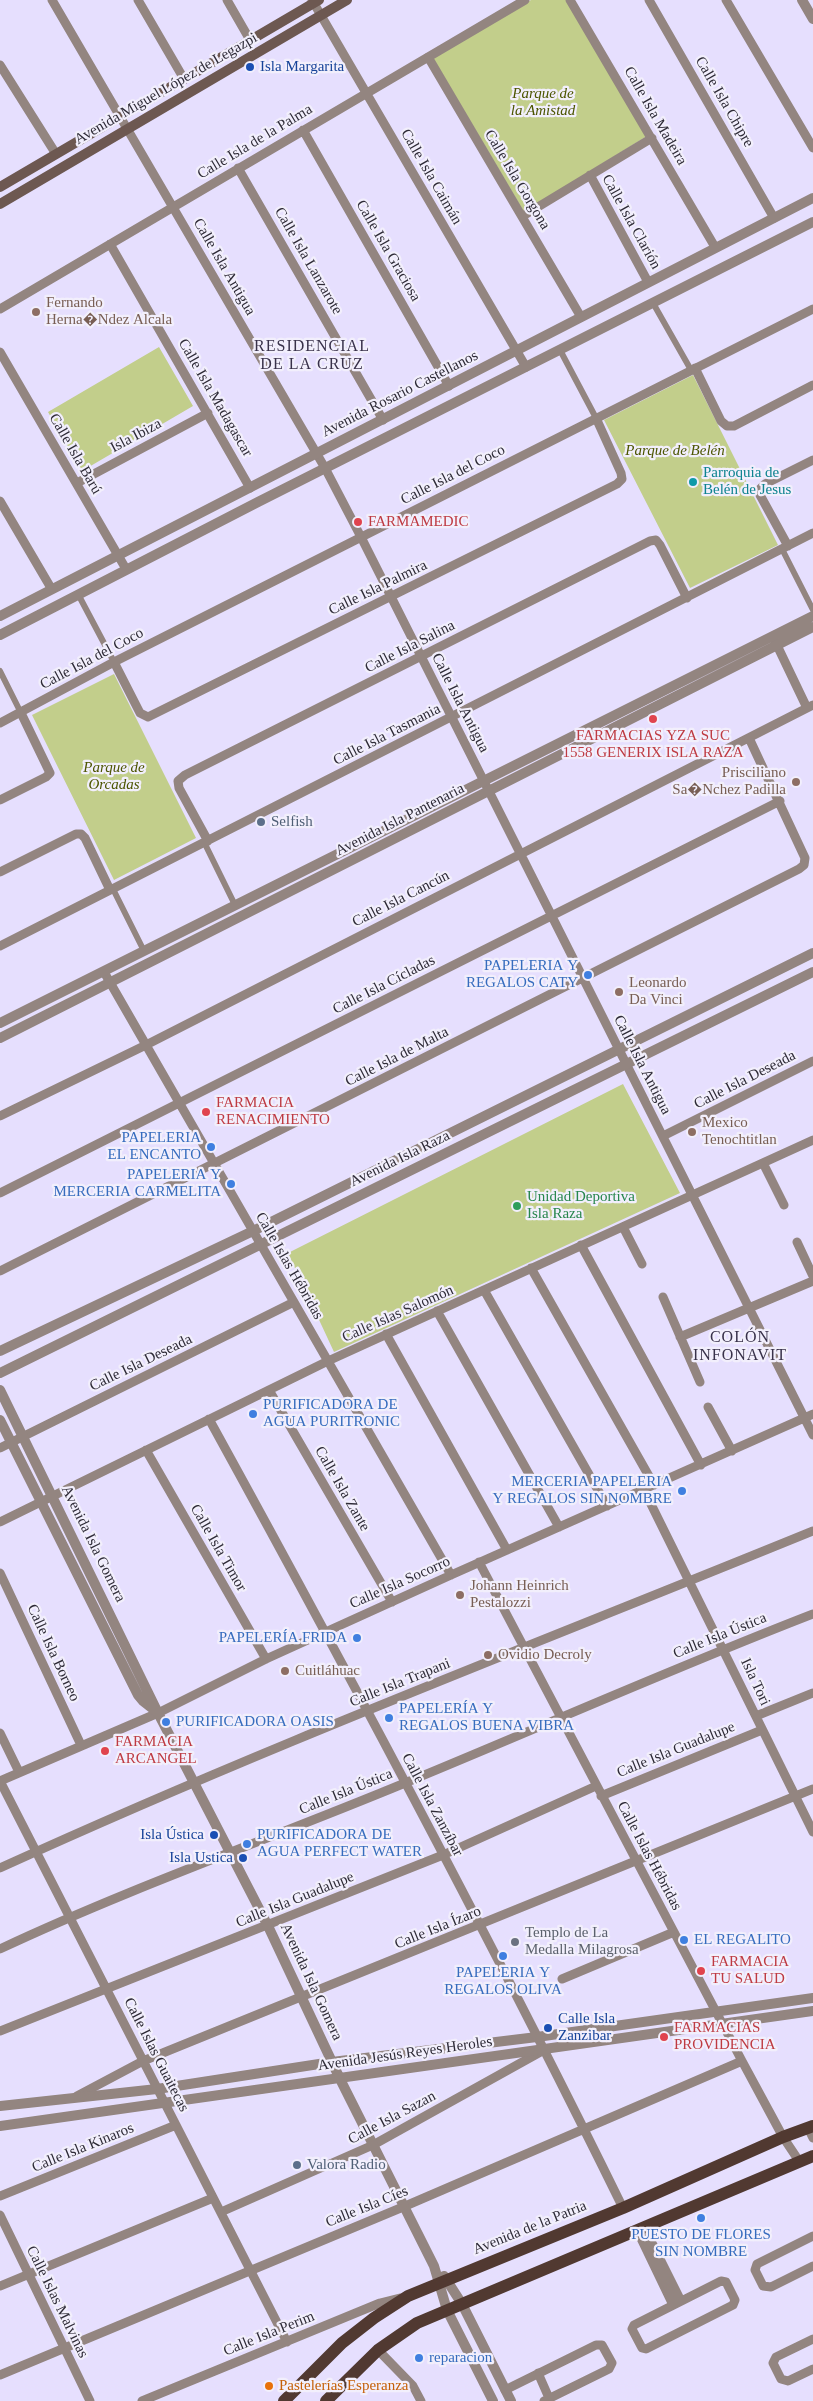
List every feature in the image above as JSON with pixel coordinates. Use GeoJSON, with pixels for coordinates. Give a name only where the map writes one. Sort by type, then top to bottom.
{"type":"FeatureCollection","features":[{"type":"Feature","properties":{"kind":"main road","name":"Avenida Miguel López de Legazpi"},"geometry":{"type":"LineString","coordinates":[[0,204],[347,0]]}},
{"type":"Feature","properties":{"kind":"main road","name":"Avenida Miguel López de Legazpi"},"geometry":{"type":"LineString","coordinates":[[0,187],[315,1]]}},
{"type":"Feature","properties":{"kind":"main road","name":"Avenida de la Patria"},"geometry":{"type":"LineString","coordinates":[[284,2401],[342,2343],[374,2318],[408,2296],[623,2208],[783,2137],[811,2131]]}},
{"type":"Feature","properties":{"kind":"main road"},"geometry":{"type":"LineString","coordinates":[[332,2399],[378,2350],[417,2323],[813,2156]]}},
{"type":"Feature","properties":{"kind":"street","name":"Calle Isla Antigua"},"geometry":{"type":"LineString","coordinates":[[52,0],[325,468],[749,1308],[809,1417],[813,1435]]}},
{"type":"Feature","properties":{"kind":"street"},"geometry":{"type":"LineString","coordinates":[[138,0],[184,79]]}},
{"type":"Feature","properties":{"kind":"street"},"geometry":{"type":"LineString","coordinates":[[227,0],[250,40]]}},
{"type":"Feature","properties":{"kind":"street","name":"Calle Isla de la Palma"},"geometry":{"type":"LineString","coordinates":[[0,308],[525,0]]}},
{"type":"Feature","properties":{"kind":"street","name":"Calle Isla Madeira"},"geometry":{"type":"LineString","coordinates":[[570,0],[715,247]]}},
{"type":"Feature","properties":{"kind":"street","name":"Calle Isla Chipre"},"geometry":{"type":"LineString","coordinates":[[649,0],[774,218]]}},
{"type":"Feature","properties":{"kind":"street"},"geometry":{"type":"LineString","coordinates":[[726,0],[813,148]]}},
{"type":"Feature","properties":{"kind":"street"},"geometry":{"type":"LineString","coordinates":[[802,0],[813,18]]}},
{"type":"Feature","properties":{"kind":"street","name":"Calle Isla Caimán"},"geometry":{"type":"LineString","coordinates":[[315,1],[321,15],[526,367]]}},
{"type":"Feature","properties":{"kind":"street","name":"Calle Isla Gorgona"},"geometry":{"type":"LineString","coordinates":[[428,56],[581,317]]}},
{"type":"Feature","properties":{"kind":"street"},"geometry":{"type":"LineString","coordinates":[[0,65],[56,154]]}},
{"type":"Feature","properties":{"kind":"street","name":"Calle Isla Graciosa"},"geometry":{"type":"LineString","coordinates":[[303,130],[449,386]]}},
{"type":"Feature","properties":{"kind":"street"},"geometry":{"type":"LineString","coordinates":[[523,216],[652,138]]}},
{"type":"Feature","properties":{"kind":"street","name":"Calle Isla Lanzarote"},"geometry":{"type":"LineString","coordinates":[[238,168],[383,420]]}},
{"type":"Feature","properties":{"kind":"street","name":"Calle Isla Clarión"},"geometry":{"type":"LineString","coordinates":[[590,175],[648,282]]}},
{"type":"Feature","properties":{"kind":"street","name":"Avenida Rosario Castellanos"},"geometry":{"type":"LineString","coordinates":[[0,616],[116,554],[250,488],[813,198]]}},
{"type":"Feature","properties":{"kind":"street"},"geometry":{"type":"LineString","coordinates":[[0,635],[126,569],[813,222]]}},
{"type":"Feature","properties":{"kind":"street","name":"Calle Isla Madagascar"},"geometry":{"type":"LineString","coordinates":[[110,244],[250,488]]}},
{"type":"Feature","properties":{"kind":"street"},"geometry":{"type":"LineString","coordinates":[[653,303],[693,369],[721,421],[727,426],[734,426],[813,385]]}},
{"type":"Feature","properties":{"kind":"street","name":"Calle Isla del Coco"},"geometry":{"type":"LineString","coordinates":[[0,723],[114,662],[813,308]]}},
{"type":"Feature","properties":{"kind":"street"},"geometry":{"type":"LineString","coordinates":[[560,350],[596,418]]}},
{"type":"Feature","properties":{"kind":"street","name":"Calle Isla Barú"},"geometry":{"type":"LineString","coordinates":[[0,352],[126,569]]}},
{"type":"Feature","properties":{"kind":"street","name":"Isla Ibiza"},"geometry":{"type":"LineString","coordinates":[[77,483],[208,413]]}},
{"type":"Feature","properties":{"kind":"street","name":"Calle Isla Palmira"},"geometry":{"type":"LineString","coordinates":[[114,662],[140,713],[145,717],[617,484],[622,479],[621,473],[596,418]]}},
{"type":"Feature","properties":{"kind":"street"},"geometry":{"type":"LineString","coordinates":[[813,460],[760,488],[760,495],[813,610]]}},
{"type":"Feature","properties":{"kind":"street"},"geometry":{"type":"LineString","coordinates":[[0,500],[51,588]]}},
{"type":"Feature","properties":{"kind":"street","name":"Calle Isla Tasmania"},"geometry":{"type":"LineString","coordinates":[[0,946],[813,534]]}},
{"type":"Feature","properties":{"kind":"street","name":"Calle Isla Salina"},"geometry":{"type":"LineString","coordinates":[[206,842],[179,788],[178,781],[185,775],[656,540],[687,598]]}},
{"type":"Feature","properties":{"kind":"street"},"geometry":{"type":"LineString","coordinates":[[78,594],[114,662]]}},
{"type":"Feature","properties":{"kind":"street","name":"Avenida Isla Pantenaria"},"geometry":{"type":"LineString","coordinates":[[0,1038],[111,984],[489,792],[775,641],[813,616]]}},
{"type":"Feature","properties":{"kind":"street","name":"Avenida Isla Pantenaria"},"geometry":{"type":"LineString","coordinates":[[0,1023],[483,780],[775,641],[813,627]]}},
{"type":"Feature","properties":{"kind":"street"},"geometry":{"type":"LineString","coordinates":[[775,641],[810,707]]}},
{"type":"Feature","properties":{"kind":"street"},"geometry":{"type":"LineString","coordinates":[[0,672],[50,773],[46,777],[0,800]]}},
{"type":"Feature","properties":{"kind":"street","name":"Calle Isla Cancún"},"geometry":{"type":"LineString","coordinates":[[0,1116],[146,1045],[810,707]]}},
{"type":"Feature","properties":{"kind":"street"},"geometry":{"type":"LineString","coordinates":[[749,738],[780,801]]}},
{"type":"Feature","properties":{"kind":"street","name":"Calle Isla de Malta"},"geometry":{"type":"LineString","coordinates":[[0,1271],[583,979],[804,865],[805,858],[780,801]]}},
{"type":"Feature","properties":{"kind":"street","name":"Calle Isla Cícladas"},"geometry":{"type":"LineString","coordinates":[[0,1193],[780,801]]}},
{"type":"Feature","properties":{"kind":"street"},"geometry":{"type":"LineString","coordinates":[[0,872],[76,834],[81,834],[85,838],[144,951]]}},
{"type":"Feature","properties":{"kind":"street"},"geometry":{"type":"LineString","coordinates":[[206,842],[235,905]]}},
{"type":"Feature","properties":{"kind":"street","name":"Avenida Isla Raza"},"geometry":{"type":"LineString","coordinates":[[0,1351],[253,1231],[620,1051],[813,953]]}},
{"type":"Feature","properties":{"kind":"street","name":"Calle Islas Hébridas"},"geometry":{"type":"LineString","coordinates":[[104,972],[451,1575]]}},
{"type":"Feature","properties":{"kind":"street","name":"Avenida Isla Raza"},"geometry":{"type":"LineString","coordinates":[[0,1373],[813,972]]}},
{"type":"Feature","properties":{"kind":"street","name":"Calle Isla Deseada"},"geometry":{"type":"LineString","coordinates":[[663,1136],[813,1061]]}},
{"type":"Feature","properties":{"kind":"street","name":"Calle Islas Salomón"},"geometry":{"type":"LineString","coordinates":[[0,1522],[328,1361],[623,1226],[813,1142]]}},
{"type":"Feature","properties":{"kind":"street"},"geometry":{"type":"LineString","coordinates":[[763,1163],[784,1205]]}},
{"type":"Feature","properties":{"kind":"street"},"geometry":{"type":"LineString","coordinates":[[623,1226],[642,1264]]}},
{"type":"Feature","properties":{"kind":"street"},"geometry":{"type":"LineString","coordinates":[[797,1242],[813,1276]]}},
{"type":"Feature","properties":{"kind":"street"},"geometry":{"type":"LineString","coordinates":[[581,1246],[701,1465]]}},
{"type":"Feature","properties":{"kind":"street"},"geometry":{"type":"LineString","coordinates":[[531,1268],[654,1485]]}},
{"type":"Feature","properties":{"kind":"street"},"geometry":{"type":"LineString","coordinates":[[680,1337],[813,1281]]}},
{"type":"Feature","properties":{"kind":"street"},"geometry":{"type":"LineString","coordinates":[[484,1290],[607,1506]]}},
{"type":"Feature","properties":{"kind":"street"},"geometry":{"type":"LineString","coordinates":[[663,1297],[700,1382]]}},
{"type":"Feature","properties":{"kind":"street","name":"Calle Isla Deseada"},"geometry":{"type":"LineString","coordinates":[[0,1448],[294,1302]]}},
{"type":"Feature","properties":{"kind":"street"},"geometry":{"type":"LineString","coordinates":[[437,1311],[559,1527]]}},
{"type":"Feature","properties":{"kind":"street"},"geometry":{"type":"LineString","coordinates":[[386,1334],[507,1550]]}},
{"type":"Feature","properties":{"kind":"street","name":"Avenida Isla Gomera"},"geometry":{"type":"LineString","coordinates":[[0,1390],[158,1713],[268,1926],[403,2207],[443,2281],[462,2304],[511,2401]]}},
{"type":"Feature","properties":{"kind":"street","name":"Calle Isla Zante"},"geometry":{"type":"LineString","coordinates":[[268,1390],[392,1602]]}},
{"type":"Feature","properties":{"kind":"street"},"geometry":{"type":"LineString","coordinates":[[708,1407],[732,1451]]}},
{"type":"Feature","properties":{"kind":"street","name":"Calle Isla Socorro"},"geometry":{"type":"LineString","coordinates":[[0,1781],[158,1713],[266,1659],[479,1562],[809,1417]]}},
{"type":"Feature","properties":{"kind":"street","name":"Calle Isla Zanzíbar"},"geometry":{"type":"LineString","coordinates":[[209,1419],[326,1632],[404,1783],[444,1855],[623,2208]]}},
{"type":"Feature","properties":{"kind":"street","name":"Avenida Isla Gomera"},"geometry":{"type":"LineString","coordinates":[[0,1420],[138,1695],[142,1701],[158,1713]]}},
{"type":"Feature","properties":{"kind":"street","name":"Calle Isla Timor"},"geometry":{"type":"LineString","coordinates":[[146,1450],[266,1659]]}},
{"type":"Feature","properties":{"kind":"street","name":"Isla Tori"},"geometry":{"type":"LineString","coordinates":[[644,1490],[724,1648],[813,1832]]}},
{"type":"Feature","properties":{"kind":"street","name":"Calle Isla Trapani"},"geometry":{"type":"LineString","coordinates":[[0,1868],[194,1782],[522,1647],[813,1531]]}},
{"type":"Feature","properties":{"kind":"street","name":"Calle Islas Hébridas"},"geometry":{"type":"LineString","coordinates":[[479,1562],[522,1647],[722,2024],[783,2137],[799,2161]]}},
{"type":"Feature","properties":{"kind":"street","name":"Calle Isla Borneo"},"geometry":{"type":"LineString","coordinates":[[0,1573],[81,1745]]}},
{"type":"Feature","properties":{"kind":"street","name":"Calle Isla Ústica"},"geometry":{"type":"LineString","coordinates":[[0,1949],[70,1916],[404,1783],[724,1648],[813,1614]]}},
{"type":"Feature","properties":{"kind":"street"},"geometry":{"type":"LineString","coordinates":[[756,1716],[813,1693]]}},
{"type":"Feature","properties":{"kind":"street","name":"Calle Isla Guadalupe"},"geometry":{"type":"LineString","coordinates":[[601,1796],[762,1730]]}},
{"type":"Feature","properties":{"kind":"street"},"geometry":{"type":"LineString","coordinates":[[0,1733],[19,1772]]}},
{"type":"Feature","properties":{"kind":"street","name":"Calle Islas Guaitecas"},"geometry":{"type":"LineString","coordinates":[[0,1781],[286,2342]]}},
{"type":"Feature","properties":{"kind":"street","name":"Calle Isla Guadalupe"},"geometry":{"type":"LineString","coordinates":[[0,2031],[444,1855],[596,1786]]}},
{"type":"Feature","properties":{"kind":"street","name":"Calle Isla Ízaro"},"geometry":{"type":"LineString","coordinates":[[76,2096],[143,2061],[813,1789]]}},
{"type":"Feature","properties":{"kind":"street"},"geometry":{"type":"LineString","coordinates":[[562,1980],[674,1932]]}},
{"type":"Feature","properties":{"kind":"street","name":"Avenida Jesús Reyes Heroles"},"geometry":{"type":"LineString","coordinates":[[0,2106],[76,2096],[158,2089],[332,2062],[537,2037],[813,1998]]}},
{"type":"Feature","properties":{"kind":"street","name":"Avenida Jesús Reyes Heroles"},"geometry":{"type":"LineString","coordinates":[[0,2126],[813,2011]]}},
{"type":"Feature","properties":{"kind":"street","name":"Calle Isla Sazan"},"geometry":{"type":"LineString","coordinates":[[220,2212],[373,2145],[544,2050]]}},
{"type":"Feature","properties":{"kind":"street","name":"Calle Isla Cíes"},"geometry":{"type":"LineString","coordinates":[[0,2375],[403,2207],[742,2061]]}},
{"type":"Feature","properties":{"kind":"street","name":"Calle Isla Kinaros"},"geometry":{"type":"LineString","coordinates":[[0,2196],[176,2125]]}},
{"type":"Feature","properties":{"kind":"street"},"geometry":{"type":"LineString","coordinates":[[0,2286],[213,2198]]}},
{"type":"Feature","properties":{"kind":"street","name":"Calle Islas Malvinas"},"geometry":{"type":"LineString","coordinates":[[0,2215],[90,2401]]}},
{"type":"Feature","properties":{"kind":"street"},"geometry":{"type":"LineString","coordinates":[[640,2228],[677,2303]]}},
{"type":"Feature","properties":{"kind":"street"},"geometry":{"type":"LineString","coordinates":[[813,2236],[757,2264],[755,2270],[763,2286],[771,2288],[813,2266]]}},
{"type":"Feature","properties":{"kind":"street","name":"Avenida Isla Gomera"},"geometry":{"type":"LineString","coordinates":[[443,2281],[447,2310],[493,2401]]}},
{"type":"Feature","properties":{"kind":"street"},"geometry":{"type":"LineString","coordinates":[[721,2281],[726,2282],[735,2300],[733,2305],[646,2349],[642,2348],[632,2329],[634,2325],[677,2303],[721,2281]]}},
{"type":"Feature","properties":{"kind":"street","name":"Calle Isla Perim"},"geometry":{"type":"LineString","coordinates":[[142,2401],[380,2303],[408,2296]]}},
{"type":"Feature","properties":{"kind":"street"},"geometry":{"type":"LineString","coordinates":[[813,2339],[776,2357],[773,2363],[781,2379],[788,2381],[813,2369]]}},
{"type":"Feature","properties":{"kind":"street"},"geometry":{"type":"LineString","coordinates":[[505,2390],[596,2345],[602,2345],[612,2364],[609,2369],[546,2400],[538,2374]]}},
{"type":"Feature","properties":{"kind":"street"},"geometry":{"type":"LineString","coordinates":[[378,2350],[413,2386],[421,2401]]}},
{"type":"Feature","properties":{"kind":"green space","name":"Parque de la Amistad"},"geometry":{"type":"Polygon","coordinates":[[[531,0],[567,0],[647,136],[524,212],[433,58],[531,0]]]}},
{"type":"Feature","properties":{"kind":"green space"},"geometry":{"type":"Polygon","coordinates":[[[159,347],[193,406],[82,471],[48,412],[159,347]]]}},
{"type":"Feature","properties":{"kind":"green space","name":"Parque de Belén"},"geometry":{"type":"Polygon","coordinates":[[[693,375],[778,545],[690,588],[604,420],[693,375]]]}},
{"type":"Feature","properties":{"kind":"green space","name":"Parque de Orcadas"},"geometry":{"type":"Polygon","coordinates":[[[114,674],[196,838],[114,880],[32,715],[114,674]]]}},
{"type":"Feature","properties":{"kind":"green space","name":"Unidad Deportiva Isla Raza"},"geometry":{"type":"Polygon","coordinates":[[[623,1084],[680,1193],[334,1352],[288,1253],[623,1084]]]}},
{"type":"Feature","properties":{"kind":"place","name":"Isla Margarita"},"geometry":{"type":"Point","coordinates":[250,67]}},
{"type":"Feature","properties":{"kind":"place","name":"Fernando Herna�Ndez Alcala"},"geometry":{"type":"Point","coordinates":[36,312]}},
{"type":"Feature","properties":{"kind":"place","name":"Parroquia de Belén de Jesus"},"geometry":{"type":"Point","coordinates":[693,482]}},
{"type":"Feature","properties":{"kind":"place","name":"FARMAMEDIC"},"geometry":{"type":"Point","coordinates":[358,522]}},
{"type":"Feature","properties":{"kind":"place","name":"FARMACIAS YZA SUC 1558 GENERIX ISLA RAZA"},"geometry":{"type":"Point","coordinates":[653,719]}},
{"type":"Feature","properties":{"kind":"place","name":"Prisciliano Sa�Nchez Padilla"},"geometry":{"type":"Point","coordinates":[796,782]}},
{"type":"Feature","properties":{"kind":"place","name":"Selfish"},"geometry":{"type":"Point","coordinates":[261,822]}},
{"type":"Feature","properties":{"kind":"place","name":"PAPELERIA Y REGALOS CATY"},"geometry":{"type":"Point","coordinates":[588,975]}},
{"type":"Feature","properties":{"kind":"place","name":"Leonardo Da Vinci"},"geometry":{"type":"Point","coordinates":[619,992]}},
{"type":"Feature","properties":{"kind":"place","name":"FARMACIA RENACIMIENTO"},"geometry":{"type":"Point","coordinates":[206,1112]}},
{"type":"Feature","properties":{"kind":"place","name":"Mexico Tenochtitlan"},"geometry":{"type":"Point","coordinates":[692,1132]}},
{"type":"Feature","properties":{"kind":"place","name":"PAPELERIA EL ENCANTO"},"geometry":{"type":"Point","coordinates":[211,1147]}},
{"type":"Feature","properties":{"kind":"place","name":"PAPELERIA Y MERCERIA CARMELITA"},"geometry":{"type":"Point","coordinates":[231,1184]}},
{"type":"Feature","properties":{"kind":"place","name":"Unidad Deportiva Isla Raza"},"geometry":{"type":"Point","coordinates":[517,1206]}},
{"type":"Feature","properties":{"kind":"place","name":"PURIFICADORA DE AGUA PURITRONIC"},"geometry":{"type":"Point","coordinates":[253,1414]}},
{"type":"Feature","properties":{"kind":"place","name":"MERCERIA PAPELERIA Y REGALOS SIN NOMBRE"},"geometry":{"type":"Point","coordinates":[682,1491]}},
{"type":"Feature","properties":{"kind":"place","name":"Johann Heinrich Pestalozzi"},"geometry":{"type":"Point","coordinates":[460,1595]}},
{"type":"Feature","properties":{"kind":"place","name":"PAPELERÍA FRIDA"},"geometry":{"type":"Point","coordinates":[357,1638]}},
{"type":"Feature","properties":{"kind":"place","name":"Ovidio Decroly"},"geometry":{"type":"Point","coordinates":[488,1655]}},
{"type":"Feature","properties":{"kind":"place","name":"Cuitláhuac"},"geometry":{"type":"Point","coordinates":[285,1671]}},
{"type":"Feature","properties":{"kind":"place","name":"PAPELERÍA Y REGALOS BUENA VIBRA"},"geometry":{"type":"Point","coordinates":[389,1718]}},
{"type":"Feature","properties":{"kind":"place","name":"PURIFICADORA OASIS"},"geometry":{"type":"Point","coordinates":[166,1722]}},
{"type":"Feature","properties":{"kind":"place","name":"FARMACIA ARCANGEL"},"geometry":{"type":"Point","coordinates":[105,1751]}},
{"type":"Feature","properties":{"kind":"place","name":"Isla Ústica"},"geometry":{"type":"Point","coordinates":[214,1835]}},
{"type":"Feature","properties":{"kind":"place","name":"PURIFICADORA DE AGUA PERFECT WATER"},"geometry":{"type":"Point","coordinates":[247,1844]}},
{"type":"Feature","properties":{"kind":"place","name":"Isla Ustica"},"geometry":{"type":"Point","coordinates":[243,1858]}},
{"type":"Feature","properties":{"kind":"place","name":"EL REGALITO"},"geometry":{"type":"Point","coordinates":[684,1940]}},
{"type":"Feature","properties":{"kind":"place","name":"Templo de La Medalla Milagrosa"},"geometry":{"type":"Point","coordinates":[515,1942]}},
{"type":"Feature","properties":{"kind":"place","name":"PAPELERIA Y REGALOS OLIVA"},"geometry":{"type":"Point","coordinates":[503,1956]}},
{"type":"Feature","properties":{"kind":"place","name":"FARMACIA TU SALUD"},"geometry":{"type":"Point","coordinates":[701,1971]}},
{"type":"Feature","properties":{"kind":"place","name":"Calle Isla Zanzibar"},"geometry":{"type":"Point","coordinates":[548,2028]}},
{"type":"Feature","properties":{"kind":"place","name":"FARMACIAS PROVIDENCIA"},"geometry":{"type":"Point","coordinates":[664,2037]}},
{"type":"Feature","properties":{"kind":"place","name":"Valora Radio"},"geometry":{"type":"Point","coordinates":[297,2165]}},
{"type":"Feature","properties":{"kind":"place","name":"PUESTO DE FLORES SIN NOMBRE"},"geometry":{"type":"Point","coordinates":[701,2218]}},
{"type":"Feature","properties":{"kind":"place","name":"reparacion"},"geometry":{"type":"Point","coordinates":[419,2358]}},
{"type":"Feature","properties":{"kind":"place","name":"Pastelerías Esperanza"},"geometry":{"type":"Point","coordinates":[269,2386]}},
{"type":"Feature","properties":{"kind":"district","name":"RESIDENCIAL DE LA CRUZ"},"geometry":{"type":"Point","coordinates":[312,356]}},
{"type":"Feature","properties":{"kind":"district","name":"COLÓN INFONAVIT"},"geometry":{"type":"Point","coordinates":[740,1347]}}]}
